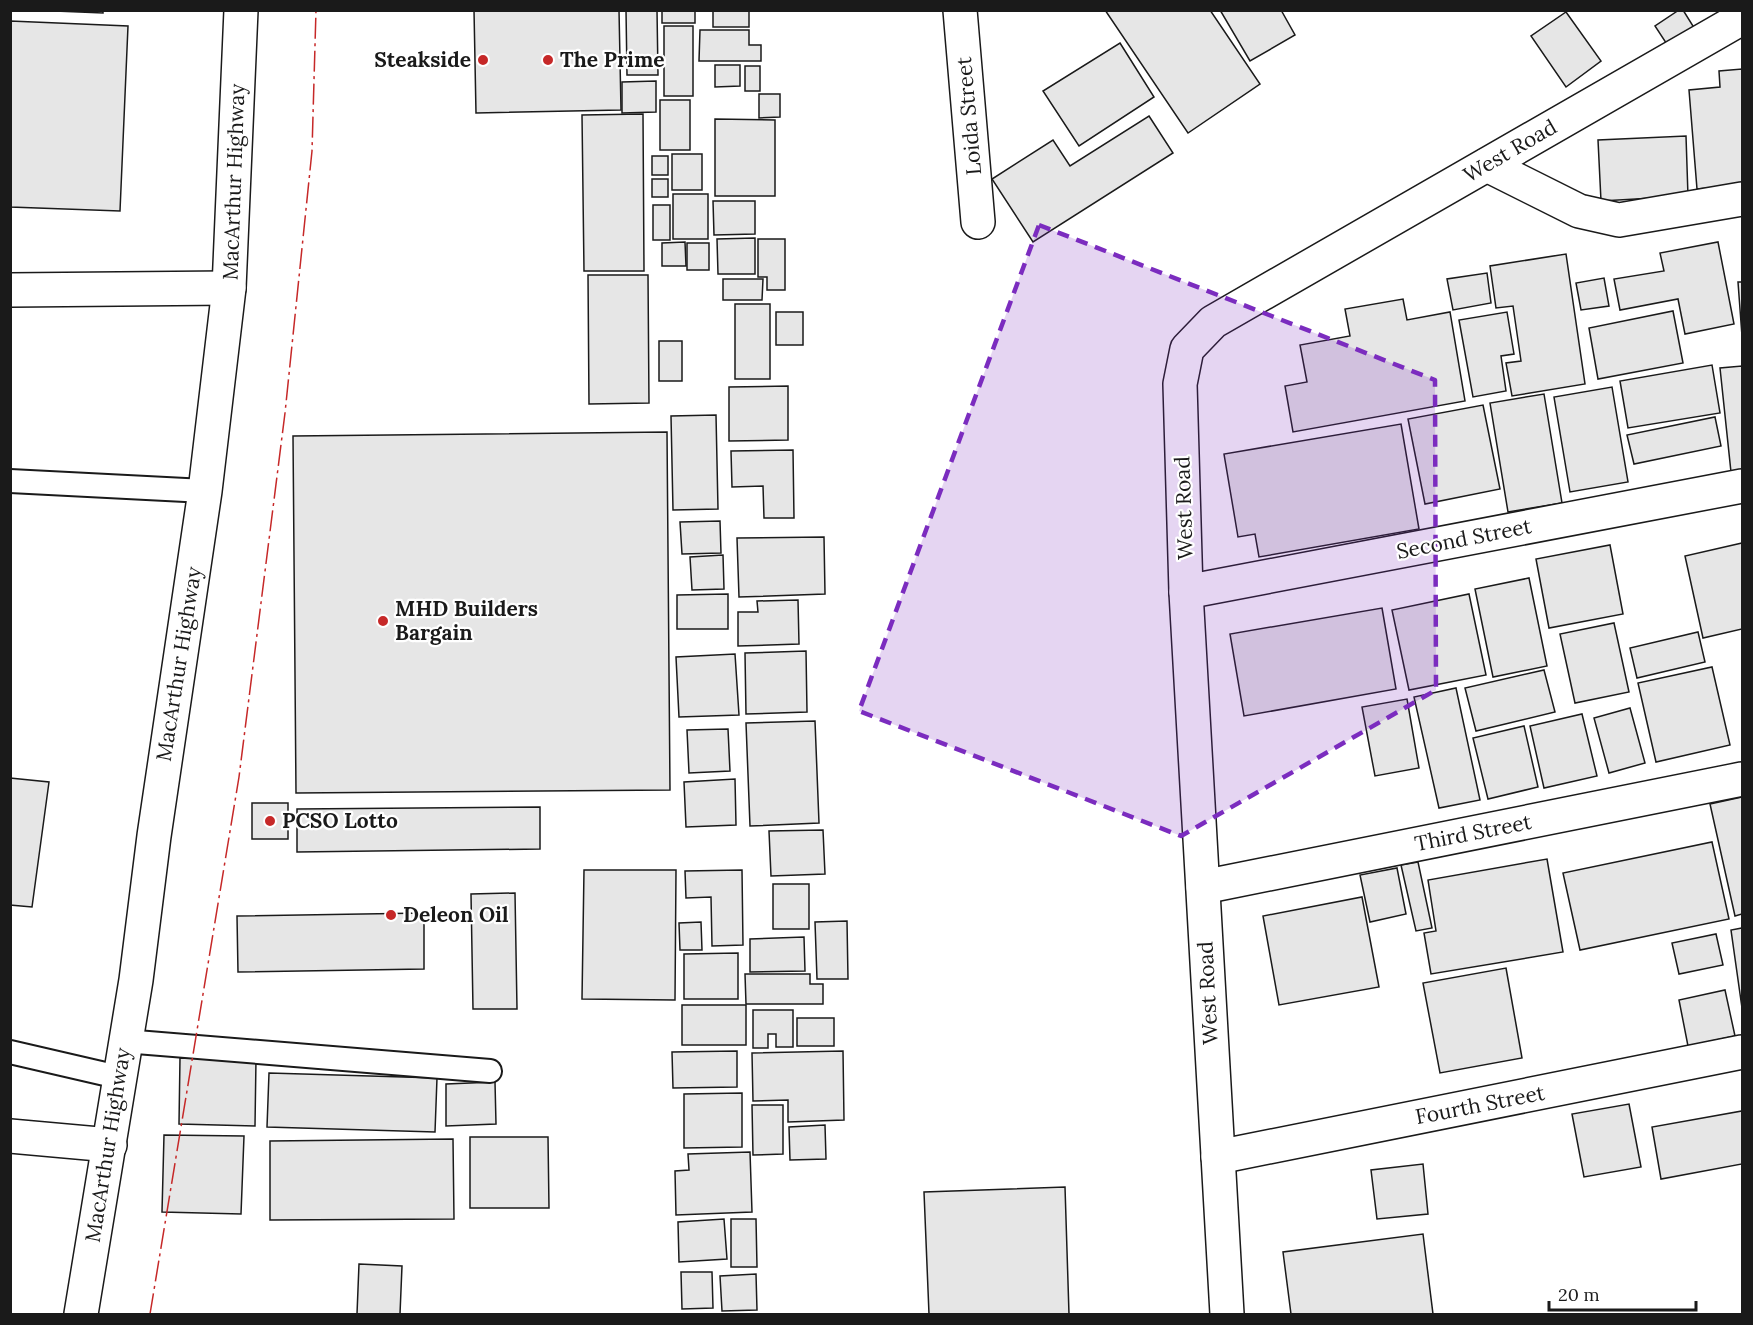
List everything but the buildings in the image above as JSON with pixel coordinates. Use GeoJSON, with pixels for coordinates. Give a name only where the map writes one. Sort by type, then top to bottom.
{"type":"FeatureCollection","features":[{"type":"Feature","properties":{"kind":"main road","name":"MacArthur Highway"},"geometry":{"type":"LineString","coordinates":[[81,1314],[135,980],[205,491],[230,288],[241,10]]}},
{"type":"Feature","properties":{"kind":"main road","name":"Loida Street"},"geometry":{"type":"LineString","coordinates":[[960,10],[978,222]]}},
{"type":"Feature","properties":{"kind":"main road","name":"West Road"},"geometry":{"type":"LineString","coordinates":[[1227,1314],[1186,592],[1180,384],[1187,349],[1213,322],[1743,18]]}},
{"type":"Feature","properties":{"kind":"main road"},"geometry":{"type":"LineString","coordinates":[[1487,165],[1579,211],[1619,220],[1743,199]]}},
{"type":"Feature","properties":{"kind":"main road"},"geometry":{"type":"LineString","coordinates":[[10,290],[230,288]]}},
{"type":"Feature","properties":{"kind":"main road","name":"Second Street"},"geometry":{"type":"LineString","coordinates":[[1186,592],[1743,486]]}},
{"type":"Feature","properties":{"kind":"main road","name":"Third Street"},"geometry":{"type":"LineString","coordinates":[[1203,887],[1743,779]]}},
{"type":"Feature","properties":{"kind":"main road","name":"Fourth Street"},"geometry":{"type":"LineString","coordinates":[[1218,1157],[1743,1052]]}},
{"type":"Feature","properties":{"kind":"main road"},"geometry":{"type":"LineString","coordinates":[[10,1136],[110,1145]]}},
{"type":"Feature","properties":{"kind":"lane"},"geometry":{"type":"LineString","coordinates":[[10,481],[205,491]]}},
{"type":"Feature","properties":{"kind":"lane"},"geometry":{"type":"LineString","coordinates":[[124,1041],[490,1071]]}},
{"type":"Feature","properties":{"kind":"lane"},"geometry":{"type":"LineString","coordinates":[[10,1052],[118,1077]]}},
{"type":"Feature","properties":{"kind":"highlighted area"},"geometry":{"type":"Polygon","coordinates":[[[1039,225],[1435,380],[1436,690],[1181,836],[859,711],[1039,225]]]}},
{"type":"Feature","properties":{"kind":"power"},"geometry":{"type":"LineString","coordinates":[[150,1314],[239,777],[285,413],[312,151],[316,10]]}},
{"type":"Feature","properties":{"kind":"place","name":"Steakside"},"geometry":{"type":"Point","coordinates":[483,60]}},
{"type":"Feature","properties":{"kind":"place","name":"The Prime"},"geometry":{"type":"Point","coordinates":[548,60]}},
{"type":"Feature","properties":{"kind":"place","name":"MHD Builders Bargain"},"geometry":{"type":"Point","coordinates":[383,621]}},
{"type":"Feature","properties":{"kind":"place","name":"PCSO Lotto"},"geometry":{"type":"Point","coordinates":[270,821]}},
{"type":"Feature","properties":{"kind":"place","name":"Deleon Oil"},"geometry":{"type":"Point","coordinates":[391,915]}}]}
